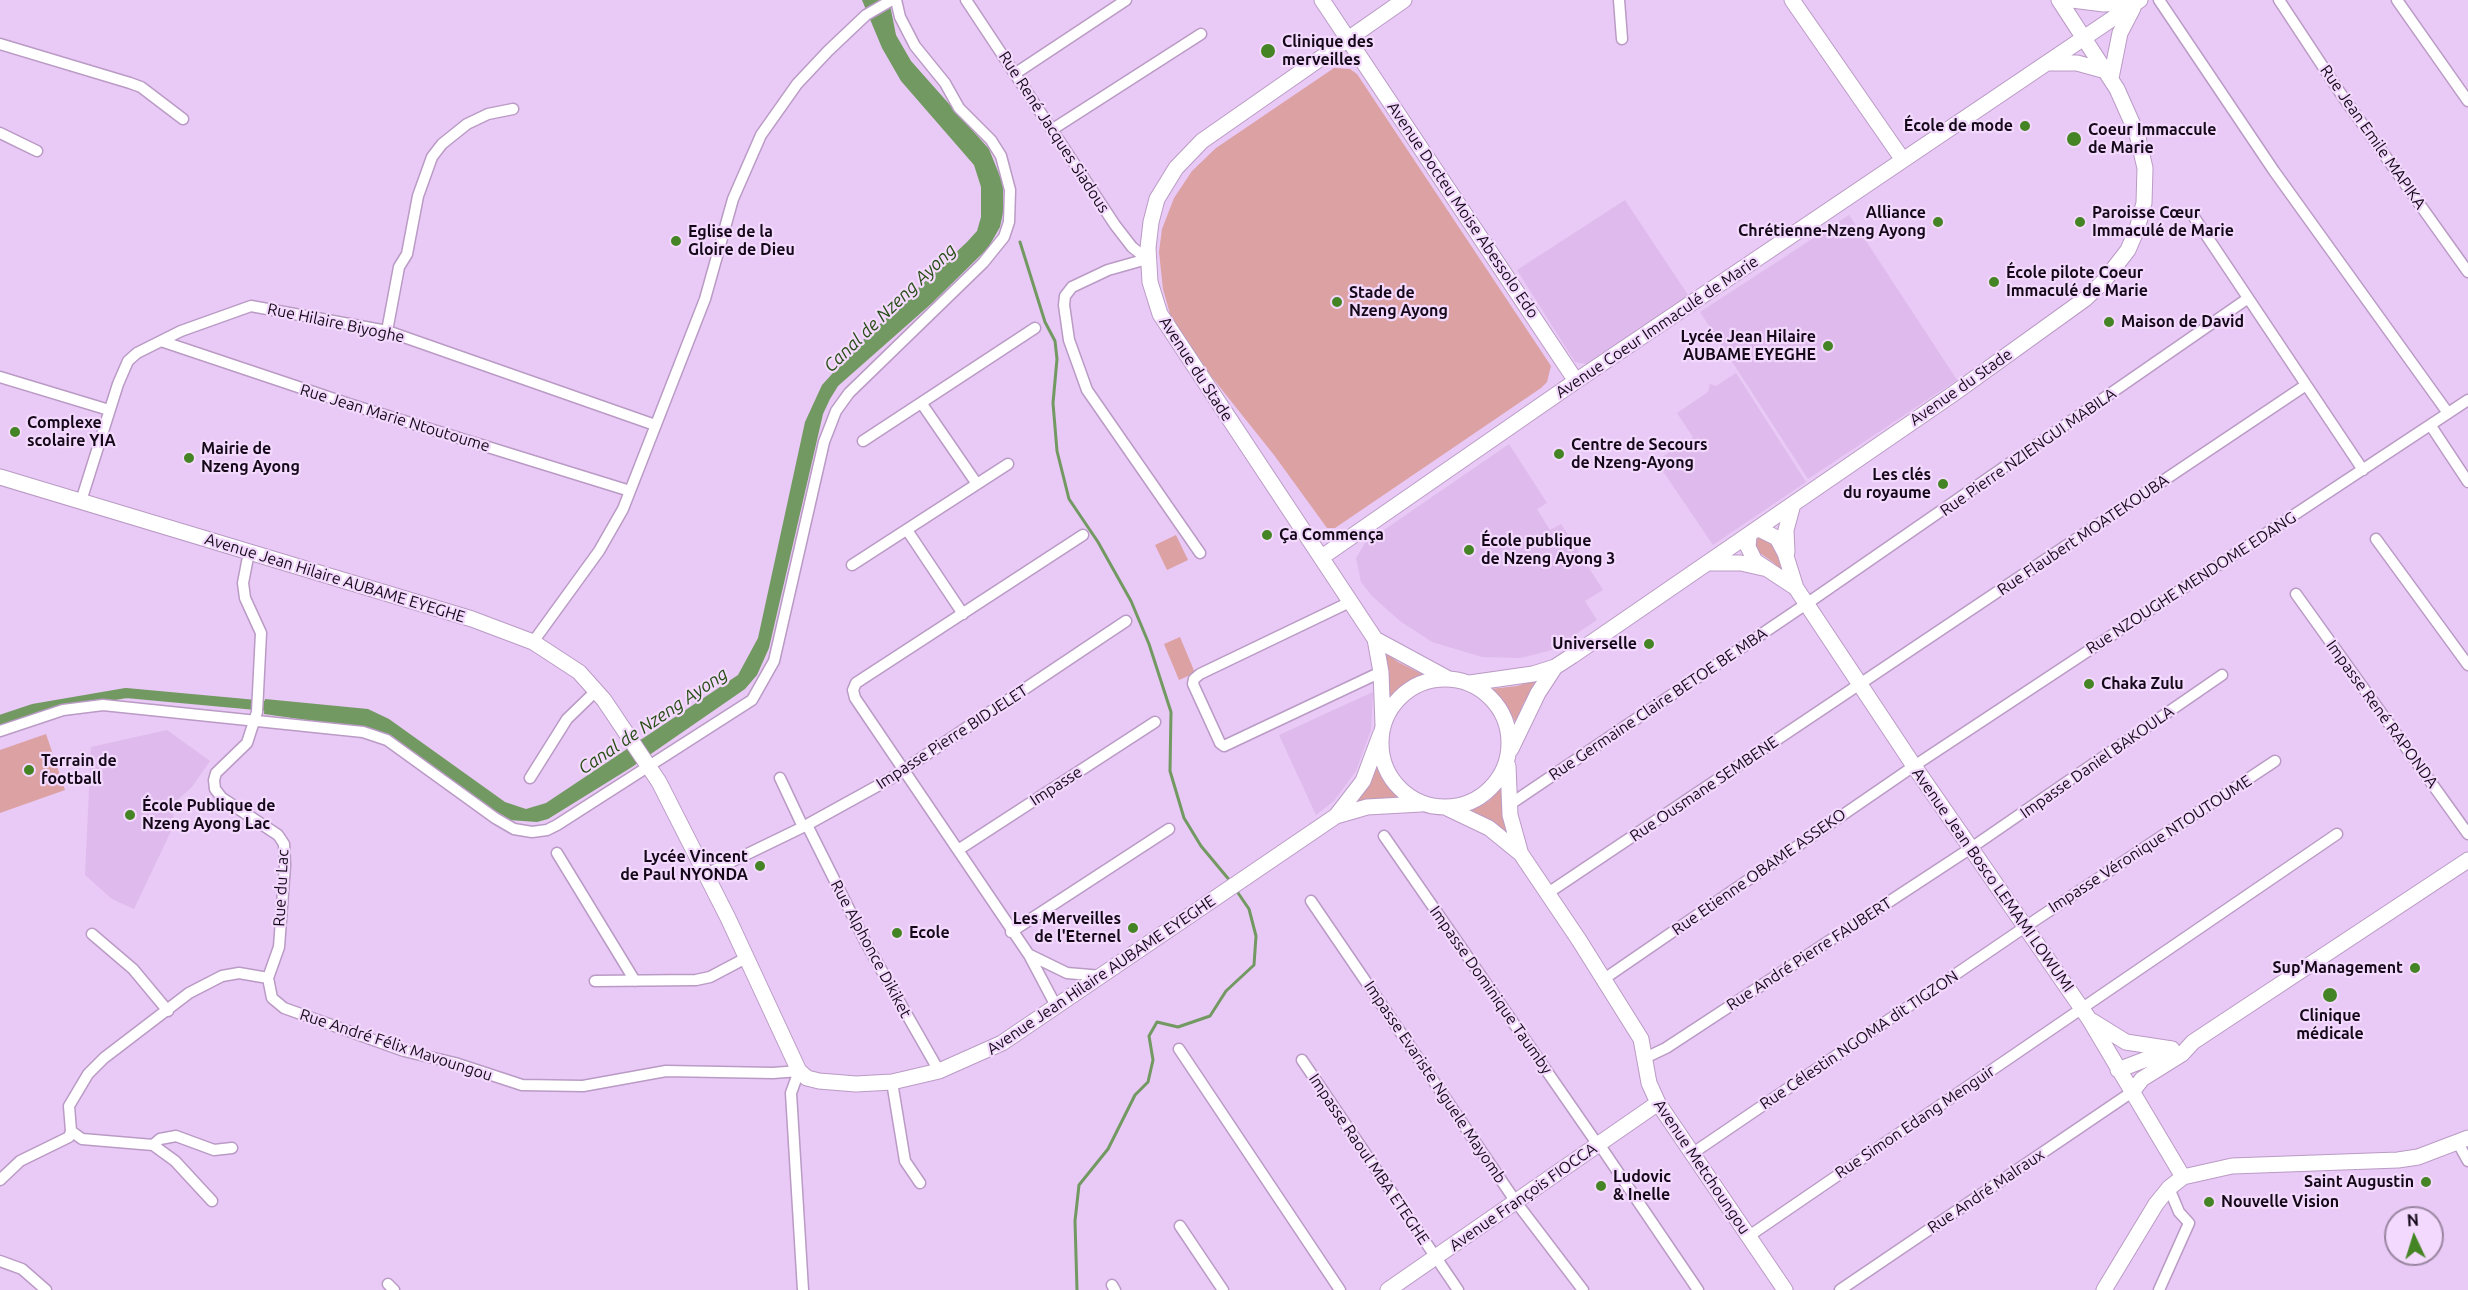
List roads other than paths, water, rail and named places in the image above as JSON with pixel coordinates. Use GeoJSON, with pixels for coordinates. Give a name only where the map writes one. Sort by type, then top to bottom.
{"type":"FeatureCollection","features":[{"type":"Feature","properties":{"kind":"main road","name":"Avenue Docteu Moise Abessolo Edo"},"geometry":{"type":"LineString","coordinates":[[1322,0],[1576,381]]}},
{"type":"Feature","properties":{"kind":"main road","name":"Avenue du Stade"},"geometry":{"type":"LineString","coordinates":[[1375,639],[1165,322],[1150,282],[1147,259],[1150,222],[1157,199],[1176,168],[1189,154],[1244,110],[1404,0]]}},
{"type":"Feature","properties":{"kind":"main road"},"geometry":{"type":"LineString","coordinates":[[1792,0],[1903,160]]}},
{"type":"Feature","properties":{"kind":"main road"},"geometry":{"type":"LineString","coordinates":[[2138,1],[2120,33],[2109,74],[2071,62],[2051,60],[2067,34],[2064,2],[2104,4],[2138,1]]}},
{"type":"Feature","properties":{"kind":"main road","name":"Avenue Coeur Immaculé de Marie"},"geometry":{"type":"LineString","coordinates":[[1322,557],[1576,381],[2138,1]]}},
{"type":"Feature","properties":{"kind":"main road","name":"Avenue du Stade"},"geometry":{"type":"LineString","coordinates":[[1555,667],[1754,533],[2085,299],[2117,264],[2137,229],[2146,186],[2138,134],[2109,74],[2084,38],[2064,2]]}},
{"type":"Feature","properties":{"kind":"main road","name":"Avenue Jean Hilaire AUBAME EYEGHE"},"geometry":{"type":"LineString","coordinates":[[0,477],[472,619],[533,642],[579,672],[597,690],[647,764]]}},
{"type":"Feature","properties":{"kind":"main road"},"geometry":{"type":"LineString","coordinates":[[1787,561],[1786,530],[1793,504]]}},
{"type":"Feature","properties":{"kind":"main road"},"geometry":{"type":"LineString","coordinates":[[1754,533],[1777,538],[1796,588],[1751,554],[1748,547],[1754,533]]}},
{"type":"Feature","properties":{"kind":"main road"},"geometry":{"type":"LineString","coordinates":[[1710,563],[1741,563],[1767,568]]}},
{"type":"Feature","properties":{"kind":"main road","name":"Avenue Jean Bosco LEMAMI LOWUMI"},"geometry":{"type":"LineString","coordinates":[[1796,588],[1914,766],[2085,1013],[2183,1177]]}},
{"type":"Feature","properties":{"kind":"main road"},"geometry":{"type":"LineString","coordinates":[[1375,639],[1446,678],[1470,683],[1519,677],[1555,667]]}},
{"type":"Feature","properties":{"kind":"main road"},"geometry":{"type":"LineString","coordinates":[[1375,639],[1381,672],[1382,754],[1387,771],[1404,792],[1428,805]]}},
{"type":"Feature","properties":{"kind":"main road"},"geometry":{"type":"LineString","coordinates":[[1336,816],[1395,804],[1445,807],[1465,804],[1484,794],[1498,780],[1538,693],[1555,667]]}},
{"type":"Feature","properties":{"kind":"main road"},"geometry":{"type":"LineString","coordinates":[[1336,816],[1363,781],[1392,706],[1407,691],[1426,681],[1446,678]]}},
{"type":"Feature","properties":{"kind":"main road"},"geometry":{"type":"LineString","coordinates":[[1470,683],[1488,694],[1501,710],[1509,729],[1509,805],[1521,854]]}},
{"type":"Feature","properties":{"kind":"main road"},"geometry":{"type":"LineString","coordinates":[[647,764],[668,798],[706,874],[799,1071]]}},
{"type":"Feature","properties":{"kind":"main road"},"geometry":{"type":"LineString","coordinates":[[1445,807],[1489,828],[1521,854]]}},
{"type":"Feature","properties":{"kind":"main road","name":"Avenue Jean Hilaire AUBAME EYEGHE"},"geometry":{"type":"LineString","coordinates":[[799,1071],[807,1078],[837,1084],[892,1082],[939,1071],[990,1050],[1224,894],[1336,816]]}},
{"type":"Feature","properties":{"kind":"main road","name":"Avenue Metchoungou"},"geometry":{"type":"LineString","coordinates":[[1521,854],[1641,1039],[1649,1083],[1658,1103],[1785,1290]]}},
{"type":"Feature","properties":{"kind":"main road"},"geometry":{"type":"LineString","coordinates":[[2132,1092],[2136,1085],[2182,1054],[2193,1042],[2468,860]]}},
{"type":"Feature","properties":{"kind":"main road"},"geometry":{"type":"LineString","coordinates":[[2085,1013],[2126,1042],[2172,1049]]}},
{"type":"Feature","properties":{"kind":"main road"},"geometry":{"type":"LineString","coordinates":[[2121,1073],[2172,1049],[2193,1042]]}},
{"type":"Feature","properties":{"kind":"main road"},"geometry":{"type":"LineString","coordinates":[[2121,1073],[2132,1078],[2153,1072]]}},
{"type":"Feature","properties":{"kind":"main road","name":"Avenue François FIOCCA"},"geometry":{"type":"LineString","coordinates":[[1388,1290],[1658,1103]]}},
{"type":"Feature","properties":{"kind":"main road"},"geometry":{"type":"LineString","coordinates":[[2104,1290],[2144,1222],[2169,1188],[2183,1177],[2232,1166],[2398,1160],[2418,1157],[2463,1140]]}},
{"type":"Feature","properties":{"kind":"street"},"geometry":{"type":"LineString","coordinates":[[0,731],[63,710],[103,705],[256,715],[380,736],[495,818],[524,831],[547,830],[647,764],[736,712],[757,693],[774,661],[824,442],[836,411],[849,393],[983,263],[1007,229],[1011,213],[1010,190],[1001,156],[991,140],[954,101],[945,83],[915,46],[893,0],[866,15],[828,51],[797,84],[761,135],[733,199],[705,299],[623,509],[599,551],[533,642]]}},
{"type":"Feature","properties":{"kind":"street","name":"Rue René Jacques Siadous"},"geometry":{"type":"LineString","coordinates":[[966,0],[1115,225],[1132,247],[1147,259]]}},
{"type":"Feature","properties":{"kind":"street"},"geometry":{"type":"LineString","coordinates":[[1016,73],[1126,0]]}},
{"type":"Feature","properties":{"kind":"street"},"geometry":{"type":"LineString","coordinates":[[1619,0],[1622,39]]}},
{"type":"Feature","properties":{"kind":"street"},"geometry":{"type":"LineString","coordinates":[[2159,0],[2274,171],[2448,413]]}},
{"type":"Feature","properties":{"kind":"street","name":"Rue Jean Emile MAPIKA"},"geometry":{"type":"LineString","coordinates":[[2279,0],[2342,94],[2468,272]]}},
{"type":"Feature","properties":{"kind":"street"},"geometry":{"type":"LineString","coordinates":[[2397,0],[2468,100]]}},
{"type":"Feature","properties":{"kind":"street"},"geometry":{"type":"LineString","coordinates":[[1053,129],[1200,34]]}},
{"type":"Feature","properties":{"kind":"street"},"geometry":{"type":"LineString","coordinates":[[0,44],[130,82],[183,119]]}},
{"type":"Feature","properties":{"kind":"street"},"geometry":{"type":"LineString","coordinates":[[387,331],[399,267],[407,254],[418,196],[432,157],[442,144],[467,124],[488,114],[513,109]]}},
{"type":"Feature","properties":{"kind":"street"},"geometry":{"type":"LineString","coordinates":[[0,134],[37,151]]}},
{"type":"Feature","properties":{"kind":"street"},"geometry":{"type":"LineString","coordinates":[[2194,217],[2363,470]]}},
{"type":"Feature","properties":{"kind":"street"},"geometry":{"type":"LineString","coordinates":[[1147,259],[1108,270],[1072,287],[1065,296],[1064,305],[1069,340],[1087,390],[1200,553]]}},
{"type":"Feature","properties":{"kind":"street","name":"Rue Pierre NZIENGUI MABILA"},"geometry":{"type":"LineString","coordinates":[[1807,604],[2247,299]]}},
{"type":"Feature","properties":{"kind":"street","name":"Rue Hilaire Biyoghe"},"geometry":{"type":"LineString","coordinates":[[81,501],[109,410],[128,361],[161,341],[202,322],[251,306],[387,331],[655,425]]}},
{"type":"Feature","properties":{"kind":"street"},"geometry":{"type":"LineString","coordinates":[[863,441],[1035,328]]}},
{"type":"Feature","properties":{"kind":"street","name":"Rue Jean Marie Ntoutoume"},"geometry":{"type":"LineString","coordinates":[[161,341],[339,401],[630,491]]}},
{"type":"Feature","properties":{"kind":"street"},"geometry":{"type":"LineString","coordinates":[[0,377],[109,410]]}},
{"type":"Feature","properties":{"kind":"street","name":"Rue Flaubert MOATEKOUBA"},"geometry":{"type":"LineString","coordinates":[[1860,685],[2306,385]]}},
{"type":"Feature","properties":{"kind":"street","name":"Rue NZOUGHE MENDOME EDANG"},"geometry":{"type":"LineString","coordinates":[[1914,766],[2468,400]]}},
{"type":"Feature","properties":{"kind":"street"},"geometry":{"type":"LineString","coordinates":[[922,404],[977,484]]}},
{"type":"Feature","properties":{"kind":"street"},"geometry":{"type":"LineString","coordinates":[[2431,426],[2468,482]]}},
{"type":"Feature","properties":{"kind":"street"},"geometry":{"type":"LineString","coordinates":[[852,565],[1008,464]]}},
{"type":"Feature","properties":{"kind":"street"},"geometry":{"type":"LineString","coordinates":[[907,530],[963,614]]}},
{"type":"Feature","properties":{"kind":"street"},"geometry":{"type":"LineString","coordinates":[[1056,1006],[1029,955],[1011,932],[958,849],[855,698],[853,690],[856,683],[1083,535]]}},
{"type":"Feature","properties":{"kind":"street"},"geometry":{"type":"LineString","coordinates":[[2376,539],[2468,665]]}},
{"type":"Feature","properties":{"kind":"street"},"geometry":{"type":"LineString","coordinates":[[249,552],[243,584],[245,598],[261,633],[259,696],[256,715]]}},
{"type":"Feature","properties":{"kind":"street","name":"Impasse René RAPONDA"},"geometry":{"type":"LineString","coordinates":[[2296,594],[2468,834]]}},
{"type":"Feature","properties":{"kind":"street"},"geometry":{"type":"LineString","coordinates":[[1350,602],[1200,674],[1194,679],[1193,684],[1220,743],[1224,746],[1381,672]]}},
{"type":"Feature","properties":{"kind":"street","name":"Rue Germaine Claire BETOE BE MBA"},"geometry":{"type":"LineString","coordinates":[[1509,805],[1807,604]]}},
{"type":"Feature","properties":{"kind":"street","name":"Impasse Pierre BIDJELET"},"geometry":{"type":"LineString","coordinates":[[706,874],[805,826],[905,771],[1126,621]]}},
{"type":"Feature","properties":{"kind":"street","name":"Impasse Daniel BAKOULA"},"geometry":{"type":"LineString","coordinates":[[1971,848],[2222,675]]}},
{"type":"Feature","properties":{"kind":"street","name":"Rue Ousmane SEMBENE"},"geometry":{"type":"LineString","coordinates":[[1548,893],[1860,685]]}},
{"type":"Feature","properties":{"kind":"street"},"geometry":{"type":"LineString","coordinates":[[530,778],[567,719],[597,690]]}},
{"type":"Feature","properties":{"kind":"street","name":"Rue du Lac"},"geometry":{"type":"LineString","coordinates":[[256,715],[249,740],[214,776],[218,794],[278,835],[284,844],[285,865],[279,947],[268,978]]}},
{"type":"Feature","properties":{"kind":"street","name":"Impasse"},"geometry":{"type":"LineString","coordinates":[[958,849],[1155,722]]}},
{"type":"Feature","properties":{"kind":"street","name":"Impasse Véronique NTOUTOUME"},"geometry":{"type":"LineString","coordinates":[[2025,927],[2275,761]]}},
{"type":"Feature","properties":{"kind":"street","name":"Rue Etienne OBAME ASSEKO"},"geometry":{"type":"LineString","coordinates":[[1604,979],[1914,766]]}},
{"type":"Feature","properties":{"kind":"street","name":"Rue Alphonce Dikiket"},"geometry":{"type":"LineString","coordinates":[[780,778],[875,961],[939,1071]]}},
{"type":"Feature","properties":{"kind":"street"},"geometry":{"type":"LineString","coordinates":[[1011,932],[1168,830]]}},
{"type":"Feature","properties":{"kind":"street","name":"Rue Simon Edang Menguir"},"geometry":{"type":"LineString","coordinates":[[1749,1236],[2085,1013],[2337,834]]}},
{"type":"Feature","properties":{"kind":"street","name":"Impasse Dominique Taumby"},"geometry":{"type":"LineString","coordinates":[[1384,836],[1698,1290]]}},
{"type":"Feature","properties":{"kind":"street","name":"Rue André Pierre FAUBERT"},"geometry":{"type":"LineString","coordinates":[[1645,1058],[1666,1048],[1971,848]]}},
{"type":"Feature","properties":{"kind":"street"},"geometry":{"type":"LineString","coordinates":[[557,853],[635,981]]}},
{"type":"Feature","properties":{"kind":"street","name":"Impasse Evariste Nguele Mayomb"},"geometry":{"type":"LineString","coordinates":[[1311,901],[1516,1202],[1583,1290]]}},
{"type":"Feature","properties":{"kind":"street","name":"Rue Célestin NGOMA dit TIGZON"},"geometry":{"type":"LineString","coordinates":[[1692,1154],[2025,927]]}},
{"type":"Feature","properties":{"kind":"street"},"geometry":{"type":"LineString","coordinates":[[92,934],[133,969],[168,1011]]}},
{"type":"Feature","properties":{"kind":"street"},"geometry":{"type":"LineString","coordinates":[[1029,955],[1067,973],[1102,976]]}},
{"type":"Feature","properties":{"kind":"street"},"geometry":{"type":"LineString","coordinates":[[595,981],[696,980],[710,976],[747,958]]}},
{"type":"Feature","properties":{"kind":"street"},"geometry":{"type":"LineString","coordinates":[[0,1180],[20,1161],[62,1141],[71,1131],[69,1106],[88,1074],[104,1058],[189,993],[222,976],[239,974],[268,978]]}},
{"type":"Feature","properties":{"kind":"street","name":"Rue André Félix Mavoungou"},"geometry":{"type":"LineString","coordinates":[[268,978],[272,998],[284,1008],[404,1051],[455,1064],[511,1083],[566,1087],[598,1084],[666,1071],[772,1073],[799,1071]]}},
{"type":"Feature","properties":{"kind":"street"},"geometry":{"type":"LineString","coordinates":[[1179,1049],[1340,1290]]}},
{"type":"Feature","properties":{"kind":"street","name":"Impasse Raoul MBA ETEGHE"},"geometry":{"type":"LineString","coordinates":[[1302,1060],[1458,1290]]}},
{"type":"Feature","properties":{"kind":"street"},"geometry":{"type":"LineString","coordinates":[[799,1071],[791,1093],[803,1290]]}},
{"type":"Feature","properties":{"kind":"street"},"geometry":{"type":"LineString","coordinates":[[892,1082],[905,1161],[920,1183]]}},
{"type":"Feature","properties":{"kind":"street","name":"Rue André Malraux"},"geometry":{"type":"LineString","coordinates":[[1840,1290],[2132,1092]]}},
{"type":"Feature","properties":{"kind":"street"},"geometry":{"type":"LineString","coordinates":[[71,1131],[82,1139],[153,1145],[175,1161],[212,1201]]}},
{"type":"Feature","properties":{"kind":"street"},"geometry":{"type":"LineString","coordinates":[[153,1145],[160,1139],[176,1136],[214,1150],[232,1148]]}},
{"type":"Feature","properties":{"kind":"street"},"geometry":{"type":"LineString","coordinates":[[2463,1140],[2468,1161]]}},
{"type":"Feature","properties":{"kind":"street"},"geometry":{"type":"LineString","coordinates":[[2159,1290],[2190,1223],[2179,1212],[2169,1188]]}},
{"type":"Feature","properties":{"kind":"street"},"geometry":{"type":"LineString","coordinates":[[1180,1226],[1223,1290]]}},
{"type":"Feature","properties":{"kind":"street"},"geometry":{"type":"LineString","coordinates":[[0,1261],[22,1269],[46,1290]]}},
{"type":"Feature","properties":{"kind":"waterway"},"geometry":{"type":"LineString","coordinates":[[1020,242],[1045,322],[1055,341],[1057,359],[1053,403],[1057,451],[1069,499],[1098,542],[1131,601],[1149,644],[1171,712],[1170,771],[1184,818],[1201,846],[1231,882]]}},
{"type":"Feature","properties":{"kind":"waterway","name":"Canal de Nzeng Ayong"},"geometry":{"type":"LineString","coordinates":[[0,720],[33,709],[126,693],[278,707]]}},
{"type":"Feature","properties":{"kind":"waterway"},"geometry":{"type":"LineString","coordinates":[[1077,1290],[1075,1221],[1079,1185],[1108,1149],[1135,1095],[1148,1082],[1153,1060],[1149,1036],[1157,1022],[1178,1027],[1210,1016],[1226,991],[1254,965],[1256,936],[1249,909],[1236,890]]}},
{"type":"Feature","properties":{"kind":"place","name":"Clinique des merveilles"},"geometry":{"type":"Point","coordinates":[1268,51]}},
{"type":"Feature","properties":{"kind":"place","name":"École de mode"},"geometry":{"type":"Point","coordinates":[2025,126]}},
{"type":"Feature","properties":{"kind":"place","name":"Coeur Immaccule de Marie"},"geometry":{"type":"Point","coordinates":[2074,139]}},
{"type":"Feature","properties":{"kind":"place","name":"Alliance Chrétienne-Nzeng Ayong"},"geometry":{"type":"Point","coordinates":[1938,222]}},
{"type":"Feature","properties":{"kind":"place","name":"Paroisse Cœur Immaculé de Marie"},"geometry":{"type":"Point","coordinates":[2080,222]}},
{"type":"Feature","properties":{"kind":"place","name":"Eglise de la Gloire de Dieu"},"geometry":{"type":"Point","coordinates":[676,241]}},
{"type":"Feature","properties":{"kind":"place","name":"École pilote Coeur Immaculé de Marie"},"geometry":{"type":"Point","coordinates":[1994,282]}},
{"type":"Feature","properties":{"kind":"place","name":"Stade de Nzeng Ayong"},"geometry":{"type":"Point","coordinates":[1337,302]}},
{"type":"Feature","properties":{"kind":"place","name":"Maison de David"},"geometry":{"type":"Point","coordinates":[2109,322]}},
{"type":"Feature","properties":{"kind":"place","name":"Lycée Jean Hilaire AUBAME EYEGHE"},"geometry":{"type":"Point","coordinates":[1828,346]}},
{"type":"Feature","properties":{"kind":"place","name":"Complexe scolaire YIA"},"geometry":{"type":"Point","coordinates":[15,432]}},
{"type":"Feature","properties":{"kind":"place","name":"Centre de Secours de Nzeng-Ayong"},"geometry":{"type":"Point","coordinates":[1559,454]}},
{"type":"Feature","properties":{"kind":"place","name":"Mairie de Nzeng Ayong"},"geometry":{"type":"Point","coordinates":[189,458]}},
{"type":"Feature","properties":{"kind":"place","name":"Les clés du royaume"},"geometry":{"type":"Point","coordinates":[1943,484]}},
{"type":"Feature","properties":{"kind":"place","name":"Ça Commença"},"geometry":{"type":"Point","coordinates":[1267,535]}},
{"type":"Feature","properties":{"kind":"place","name":"École publique de Nzeng Ayong 3"},"geometry":{"type":"Point","coordinates":[1469,550]}},
{"type":"Feature","properties":{"kind":"place","name":"Universelle"},"geometry":{"type":"Point","coordinates":[1649,644]}},
{"type":"Feature","properties":{"kind":"place","name":"Chaka Zulu"},"geometry":{"type":"Point","coordinates":[2089,684]}},
{"type":"Feature","properties":{"kind":"place","name":"Terrain de football"},"geometry":{"type":"Point","coordinates":[29,770]}},
{"type":"Feature","properties":{"kind":"place","name":"École Publique de Nzeng Ayong Lac"},"geometry":{"type":"Point","coordinates":[130,815]}},
{"type":"Feature","properties":{"kind":"place","name":"Lycée Vincent de Paul NYONDA"},"geometry":{"type":"Point","coordinates":[760,866]}},
{"type":"Feature","properties":{"kind":"place","name":"Les Merveilles de l'Eternel"},"geometry":{"type":"Point","coordinates":[1133,928]}},
{"type":"Feature","properties":{"kind":"place","name":"Ecole"},"geometry":{"type":"Point","coordinates":[897,933]}},
{"type":"Feature","properties":{"kind":"place","name":"Sup'Management"},"geometry":{"type":"Point","coordinates":[2415,968]}},
{"type":"Feature","properties":{"kind":"place","name":"Clinique médicale"},"geometry":{"type":"Point","coordinates":[2330,995]}},
{"type":"Feature","properties":{"kind":"place","name":"Saint Augustin"},"geometry":{"type":"Point","coordinates":[2426,1182]}},
{"type":"Feature","properties":{"kind":"place","name":"Ludovic & Inelle"},"geometry":{"type":"Point","coordinates":[1601,1186]}},
{"type":"Feature","properties":{"kind":"place","name":"Nouvelle Vision"},"geometry":{"type":"Point","coordinates":[2209,1202]}}]}
